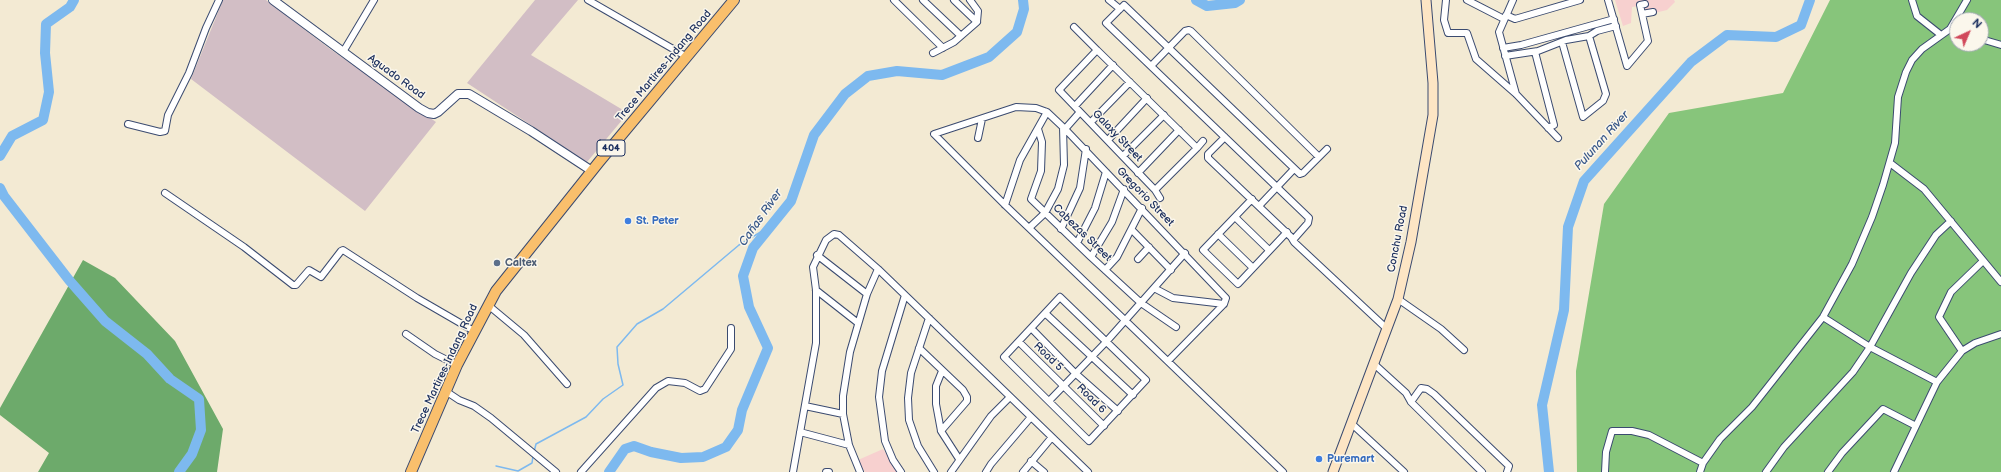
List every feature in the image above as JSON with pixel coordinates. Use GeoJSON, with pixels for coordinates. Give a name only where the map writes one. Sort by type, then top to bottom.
{"type":"FeatureCollection","features":[{"type":"Feature","properties":{"kind":"main road","name":"Trece Martires-Indang Road"},"geometry":{"type":"LineString","coordinates":[[411,472],[457,365],[488,305],[512,269],[734,0]]}},
{"type":"Feature","properties":{"kind":"main road","name":"Conchu Road"},"geometry":{"type":"LineString","coordinates":[[1333,472],[1398,299],[1411,242],[1433,115],[1433,82],[1426,0]]}},
{"type":"Feature","properties":{"kind":"street"},"geometry":{"type":"LineString","coordinates":[[128,124],[160,132],[165,131],[167,127],[168,115],[189,73],[206,28],[219,0]]}},
{"type":"Feature","properties":{"kind":"street","name":"Aguado Road"},"geometry":{"type":"LineString","coordinates":[[273,0],[428,113],[434,114],[438,112],[458,94],[469,94],[524,127],[592,171]]}},
{"type":"Feature","properties":{"kind":"street"},"geometry":{"type":"LineString","coordinates":[[343,52],[374,0]]}},
{"type":"Feature","properties":{"kind":"street"},"geometry":{"type":"LineString","coordinates":[[588,0],[687,57]]}},
{"type":"Feature","properties":{"kind":"street"},"geometry":{"type":"LineString","coordinates":[[894,0],[942,48]]}},
{"type":"Feature","properties":{"kind":"street"},"geometry":{"type":"LineString","coordinates":[[924,0],[961,36]]}},
{"type":"Feature","properties":{"kind":"street"},"geometry":{"type":"LineString","coordinates":[[954,0],[977,22]]}},
{"type":"Feature","properties":{"kind":"street"},"geometry":{"type":"LineString","coordinates":[[933,53],[961,36],[977,22],[978,11],[970,0]]}},
{"type":"Feature","properties":{"kind":"street"},"geometry":{"type":"LineString","coordinates":[[1109,0],[1120,9]]}},
{"type":"Feature","properties":{"kind":"street"},"geometry":{"type":"LineString","coordinates":[[1446,0],[1444,20],[1448,33],[1467,33],[1476,58],[1516,94],[1558,138]]}},
{"type":"Feature","properties":{"kind":"street"},"geometry":{"type":"LineString","coordinates":[[1467,0],[1505,17],[1515,19],[1580,0]]}},
{"type":"Feature","properties":{"kind":"street"},"geometry":{"type":"LineString","coordinates":[[1512,0],[1499,32],[1516,94]]}},
{"type":"Feature","properties":{"kind":"street"},"geometry":{"type":"LineString","coordinates":[[1608,0],[1627,66],[1648,41],[1640,5],[1645,4]]}},
{"type":"Feature","properties":{"kind":"street"},"geometry":{"type":"LineString","coordinates":[[1912,0],[1917,16],[1941,35]]}},
{"type":"Feature","properties":{"kind":"street"},"geometry":{"type":"LineString","coordinates":[[1960,12],[1967,0]]}},
{"type":"Feature","properties":{"kind":"street"},"geometry":{"type":"LineString","coordinates":[[1293,240],[1308,223],[1309,218],[1106,24],[1124,4],[1300,174],[1303,174],[1327,149]]}},
{"type":"Feature","properties":{"kind":"street"},"geometry":{"type":"LineString","coordinates":[[1642,14],[1653,12]]}},
{"type":"Feature","properties":{"kind":"street"},"geometry":{"type":"LineString","coordinates":[[1503,48],[1521,45],[1614,19]]}},
{"type":"Feature","properties":{"kind":"street"},"geometry":{"type":"LineString","coordinates":[[1505,56],[1535,52],[1562,42],[1589,36],[1597,31],[1616,26]]}},
{"type":"Feature","properties":{"kind":"street"},"geometry":{"type":"LineString","coordinates":[[1074,27],[1197,148]]}},
{"type":"Feature","properties":{"kind":"street"},"geometry":{"type":"LineString","coordinates":[[1151,66],[1187,30],[1191,31],[1319,157]]}},
{"type":"Feature","properties":{"kind":"street"},"geometry":{"type":"LineString","coordinates":[[1700,472],[1703,463],[1720,439],[1752,406],[1823,317],[1852,264],[1872,217],[1895,143],[1898,97],[1906,72],[1912,60],[1949,30]]}},
{"type":"Feature","properties":{"kind":"street"},"geometry":{"type":"LineString","coordinates":[[1562,42],[1583,117],[1603,101],[1606,94],[1589,36]]}},
{"type":"Feature","properties":{"kind":"street"},"geometry":{"type":"LineString","coordinates":[[1989,41],[2001,45]]}},
{"type":"Feature","properties":{"kind":"street","name":"Galaxy Street"},"geometry":{"type":"LineString","coordinates":[[1097,50],[1059,90],[1155,190],[1160,198]]}},
{"type":"Feature","properties":{"kind":"street"},"geometry":{"type":"LineString","coordinates":[[1535,52],[1554,125],[1548,128]]}},
{"type":"Feature","properties":{"kind":"street"},"geometry":{"type":"LineString","coordinates":[[1075,106],[1113,65]]}},
{"type":"Feature","properties":{"kind":"street"},"geometry":{"type":"LineString","coordinates":[[1091,122],[1130,82]]}},
{"type":"Feature","properties":{"kind":"street"},"geometry":{"type":"LineString","coordinates":[[1108,140],[1147,98]]}},
{"type":"Feature","properties":{"kind":"street"},"geometry":{"type":"LineString","coordinates":[[1005,205],[1020,160],[1047,112],[1036,108],[1016,107],[934,134],[1005,205],[1169,360],[1283,472]]}},
{"type":"Feature","properties":{"kind":"street","name":"Gregorio Street"},"geometry":{"type":"LineString","coordinates":[[1047,112],[1086,150],[1185,253],[1225,301]]}},
{"type":"Feature","properties":{"kind":"street"},"geometry":{"type":"LineString","coordinates":[[1029,228],[1045,213],[1058,189],[1064,165],[1064,128],[1080,112]]}},
{"type":"Feature","properties":{"kind":"street"},"geometry":{"type":"LineString","coordinates":[[1123,156],[1164,115]]}},
{"type":"Feature","properties":{"kind":"street"},"geometry":{"type":"LineString","coordinates":[[978,138],[982,119]]}},
{"type":"Feature","properties":{"kind":"street","name":"Cabezas Street"},"geometry":{"type":"LineString","coordinates":[[1038,129],[1042,142],[1041,171],[1031,199],[1141,303],[1176,327]]}},
{"type":"Feature","properties":{"kind":"street"},"geometry":{"type":"LineString","coordinates":[[1138,173],[1179,130]]}},
{"type":"Feature","properties":{"kind":"street"},"geometry":{"type":"LineString","coordinates":[[1225,137],[1208,154],[1208,158],[1386,328]]}},
{"type":"Feature","properties":{"kind":"street"},"geometry":{"type":"LineString","coordinates":[[1155,190],[1203,141]]}},
{"type":"Feature","properties":{"kind":"street"},"geometry":{"type":"LineString","coordinates":[[1061,229],[1080,188],[1086,150]]}},
{"type":"Feature","properties":{"kind":"street"},"geometry":{"type":"LineString","coordinates":[[1890,163],[1924,189],[2001,282]]}},
{"type":"Feature","properties":{"kind":"street"},"geometry":{"type":"LineString","coordinates":[[1259,206],[1294,169]]}},
{"type":"Feature","properties":{"kind":"street"},"geometry":{"type":"LineString","coordinates":[[1077,243],[1095,208],[1106,172]]}},
{"type":"Feature","properties":{"kind":"street"},"geometry":{"type":"LineString","coordinates":[[1091,257],[1112,222],[1124,189]]}},
{"type":"Feature","properties":{"kind":"street"},"geometry":{"type":"LineString","coordinates":[[165,193],[244,247],[293,285],[296,285],[309,270],[321,277],[341,251],[344,250],[411,294],[474,331]]}},
{"type":"Feature","properties":{"kind":"street"},"geometry":{"type":"LineString","coordinates":[[1252,199],[1203,250],[1238,284],[1287,232]]}},
{"type":"Feature","properties":{"kind":"street"},"geometry":{"type":"LineString","coordinates":[[1105,270],[1117,257],[1142,208]]}},
{"type":"Feature","properties":{"kind":"street"},"geometry":{"type":"LineString","coordinates":[[1235,217],[1270,250]]}},
{"type":"Feature","properties":{"kind":"street"},"geometry":{"type":"LineString","coordinates":[[1766,472],[1784,447],[1853,372],[1870,347],[1911,273],[1936,235],[1952,221]]}},
{"type":"Feature","properties":{"kind":"street"},"geometry":{"type":"LineString","coordinates":[[1132,230],[1171,270]]}},
{"type":"Feature","properties":{"kind":"street"},"geometry":{"type":"LineString","coordinates":[[1218,234],[1253,268]]}},
{"type":"Feature","properties":{"kind":"street"},"geometry":{"type":"LineString","coordinates":[[793,472],[816,343],[816,290],[813,267],[817,255],[830,235],[839,235],[878,269],[1088,472]]}},
{"type":"Feature","properties":{"kind":"street"},"geometry":{"type":"LineString","coordinates":[[1138,260],[1149,247]]}},
{"type":"Feature","properties":{"kind":"street"},"geometry":{"type":"LineString","coordinates":[[1049,401],[1106,342],[1185,253]]}},
{"type":"Feature","properties":{"kind":"street"},"geometry":{"type":"LineString","coordinates":[[817,255],[867,294]]}},
{"type":"Feature","properties":{"kind":"street"},"geometry":{"type":"LineString","coordinates":[[1962,350],[1939,317],[1951,292],[1984,261]]}},
{"type":"Feature","properties":{"kind":"street"},"geometry":{"type":"LineString","coordinates":[[860,472],[849,444],[843,414],[846,369],[867,294],[878,269]]}},
{"type":"Feature","properties":{"kind":"street"},"geometry":{"type":"LineString","coordinates":[[1154,288],[1173,298],[1225,301]]}},
{"type":"Feature","properties":{"kind":"street"},"geometry":{"type":"LineString","coordinates":[[816,290],[858,323]]}},
{"type":"Feature","properties":{"kind":"street"},"geometry":{"type":"LineString","coordinates":[[900,472],[885,441],[879,397],[882,371],[905,295]]}},
{"type":"Feature","properties":{"kind":"street"},"geometry":{"type":"LineString","coordinates":[[1060,297],[1146,380],[1089,441],[1004,357],[1032,329],[1045,313],[1060,297]]}},
{"type":"Feature","properties":{"kind":"street"},"geometry":{"type":"LineString","coordinates":[[1398,299],[1441,329],[1464,350]]}},
{"type":"Feature","properties":{"kind":"street"},"geometry":{"type":"LineString","coordinates":[[1169,360],[1225,301]]}},
{"type":"Feature","properties":{"kind":"street"},"geometry":{"type":"LineString","coordinates":[[488,305],[524,335],[567,384]]}},
{"type":"Feature","properties":{"kind":"street"},"geometry":{"type":"LineString","coordinates":[[1045,313],[1133,395]]}},
{"type":"Feature","properties":{"kind":"street"},"geometry":{"type":"LineString","coordinates":[[1823,317],[1870,347],[1937,382]]}},
{"type":"Feature","properties":{"kind":"street"},"geometry":{"type":"LineString","coordinates":[[929,318],[918,348],[910,380],[908,398],[909,420],[918,446],[934,472]]}},
{"type":"Feature","properties":{"kind":"street"},"geometry":{"type":"LineString","coordinates":[[581,472],[656,388],[668,382],[685,383],[700,391],[705,389],[731,350],[731,328]]}},
{"type":"Feature","properties":{"kind":"street"},"geometry":{"type":"LineString","coordinates":[[1032,329],[1075,373],[1118,411]]}},
{"type":"Feature","properties":{"kind":"street"},"geometry":{"type":"LineString","coordinates":[[406,334],[435,354],[457,365]]}},
{"type":"Feature","properties":{"kind":"street"},"geometry":{"type":"LineString","coordinates":[[1894,472],[1937,382],[1962,350],[2001,334]]}},
{"type":"Feature","properties":{"kind":"street","name":"Road 5"},"geometry":{"type":"LineString","coordinates":[[1019,342],[1064,386]]}},
{"type":"Feature","properties":{"kind":"street"},"geometry":{"type":"LineString","coordinates":[[918,348],[963,390],[967,396],[967,401],[941,431]]}},
{"type":"Feature","properties":{"kind":"street"},"geometry":{"type":"LineString","coordinates":[[1373,363],[1406,393],[1411,402],[1482,472]]}},
{"type":"Feature","properties":{"kind":"street"},"geometry":{"type":"LineString","coordinates":[[942,370],[936,386],[936,404],[941,431],[959,459]]}},
{"type":"Feature","properties":{"kind":"street","name":"Road 6"},"geometry":{"type":"LineString","coordinates":[[1064,386],[1104,426]]}},
{"type":"Feature","properties":{"kind":"street"},"geometry":{"type":"LineString","coordinates":[[1411,402],[1421,388],[1427,389],[1434,394],[1509,466],[1507,472]]}},
{"type":"Feature","properties":{"kind":"street"},"geometry":{"type":"LineString","coordinates":[[446,392],[459,400],[474,406],[556,472]]}},
{"type":"Feature","properties":{"kind":"street"},"geometry":{"type":"LineString","coordinates":[[951,472],[991,416],[1010,397]]}},
{"type":"Feature","properties":{"kind":"street"},"geometry":{"type":"LineString","coordinates":[[805,406],[843,414]]}},
{"type":"Feature","properties":{"kind":"street"},"geometry":{"type":"LineString","coordinates":[[1828,472],[1842,453],[1883,409],[1916,426]]}},
{"type":"Feature","properties":{"kind":"street"},"geometry":{"type":"LineString","coordinates":[[986,472],[1031,417]]}},
{"type":"Feature","properties":{"kind":"street"},"geometry":{"type":"LineString","coordinates":[[1352,424],[1404,472]]}},
{"type":"Feature","properties":{"kind":"street"},"geometry":{"type":"LineString","coordinates":[[1605,472],[1606,452],[1612,430],[1632,431],[1649,435],[1703,463]]}},
{"type":"Feature","properties":{"kind":"street"},"geometry":{"type":"LineString","coordinates":[[800,432],[849,444]]}},
{"type":"Feature","properties":{"kind":"street"},"geometry":{"type":"LineString","coordinates":[[1023,472],[1052,437]]}},
{"type":"Feature","properties":{"kind":"street"},"geometry":{"type":"LineString","coordinates":[[1031,461],[1044,472]]}},
{"type":"Feature","properties":{"kind":"shaded area"},"geometry":{"type":"Polygon","coordinates":[[[223,0],[266,0],[330,49],[436,122],[365,211],[191,79],[223,0]]]}},
{"type":"Feature","properties":{"kind":"shaded area"},"geometry":{"type":"Polygon","coordinates":[[[535,0],[578,0],[531,55],[628,113],[587,162],[467,83],[535,0]]]}},
{"type":"Feature","properties":{"kind":"shaded area"},"geometry":{"type":"Polygon","coordinates":[[[1615,0],[1674,0],[1675,2],[1667,10],[1642,16],[1640,6],[1632,7],[1631,23],[1623,26],[1615,0]]]}},
{"type":"Feature","properties":{"kind":"shaded area"},"geometry":{"type":"Polygon","coordinates":[[[883,449],[898,472],[865,472],[858,460],[883,449]]]}},
{"type":"Feature","properties":{"kind":"green space"},"geometry":{"type":"Polygon","coordinates":[[[1830,0],[2001,0],[2001,472],[1577,472],[1576,371],[1604,204],[1669,113],[1783,93],[1830,0]]]}},
{"type":"Feature","properties":{"kind":"green space"},"geometry":{"type":"Polygon","coordinates":[[[83,260],[115,278],[175,341],[223,429],[217,472],[38,472],[49,453],[0,415],[0,408],[83,260]]]}},
{"type":"Feature","properties":{"kind":"waterway"},"geometry":{"type":"LineString","coordinates":[[0,156],[12,136],[43,120],[49,92],[45,53],[46,24],[70,7],[74,0]]}},
{"type":"Feature","properties":{"kind":"waterway","name":"Cañas River"},"geometry":{"type":"LineString","coordinates":[[609,472],[625,449],[634,446],[651,452],[681,458],[703,457],[726,447],[738,430],[742,410],[768,348],[749,307],[743,276],[753,248],[791,201],[814,135],[845,94],[868,76],[897,71],[942,75],[989,57],[1017,32],[1024,9],[1023,0]]}},
{"type":"Feature","properties":{"kind":"waterway","name":"Cañas River"},"geometry":{"type":"LineString","coordinates":[[1196,0],[1207,6],[1235,3],[1240,0]]}},
{"type":"Feature","properties":{"kind":"waterway","name":"Pulunan River"},"geometry":{"type":"LineString","coordinates":[[1549,472],[1542,405],[1564,310],[1568,227],[1584,181],[1691,62],[1727,35],[1776,37],[1801,25],[1810,0]]}},
{"type":"Feature","properties":{"kind":"waterway"},"geometry":{"type":"LineString","coordinates":[[0,188],[4,196],[69,280],[105,321],[147,354],[170,379],[199,399],[201,430],[192,454],[179,472]]}},
{"type":"Feature","properties":{"kind":"waterway"},"geometry":{"type":"LineString","coordinates":[[534,452],[536,444],[586,417],[603,399],[623,385],[618,364],[617,347],[637,324],[663,309],[739,245],[774,224]]}},
{"type":"Feature","properties":{"kind":"waterway"},"geometry":{"type":"LineString","coordinates":[[496,466],[518,471],[532,463],[533,456]]}},
{"type":"Feature","properties":{"kind":"place","name":"St. Peter"},"geometry":{"type":"Point","coordinates":[628,221]}},
{"type":"Feature","properties":{"kind":"place","name":"Caltex"},"geometry":{"type":"Point","coordinates":[497,263]}},
{"type":"Feature","properties":{"kind":"place","name":"Puremart"},"geometry":{"type":"Point","coordinates":[1319,459]}}]}
